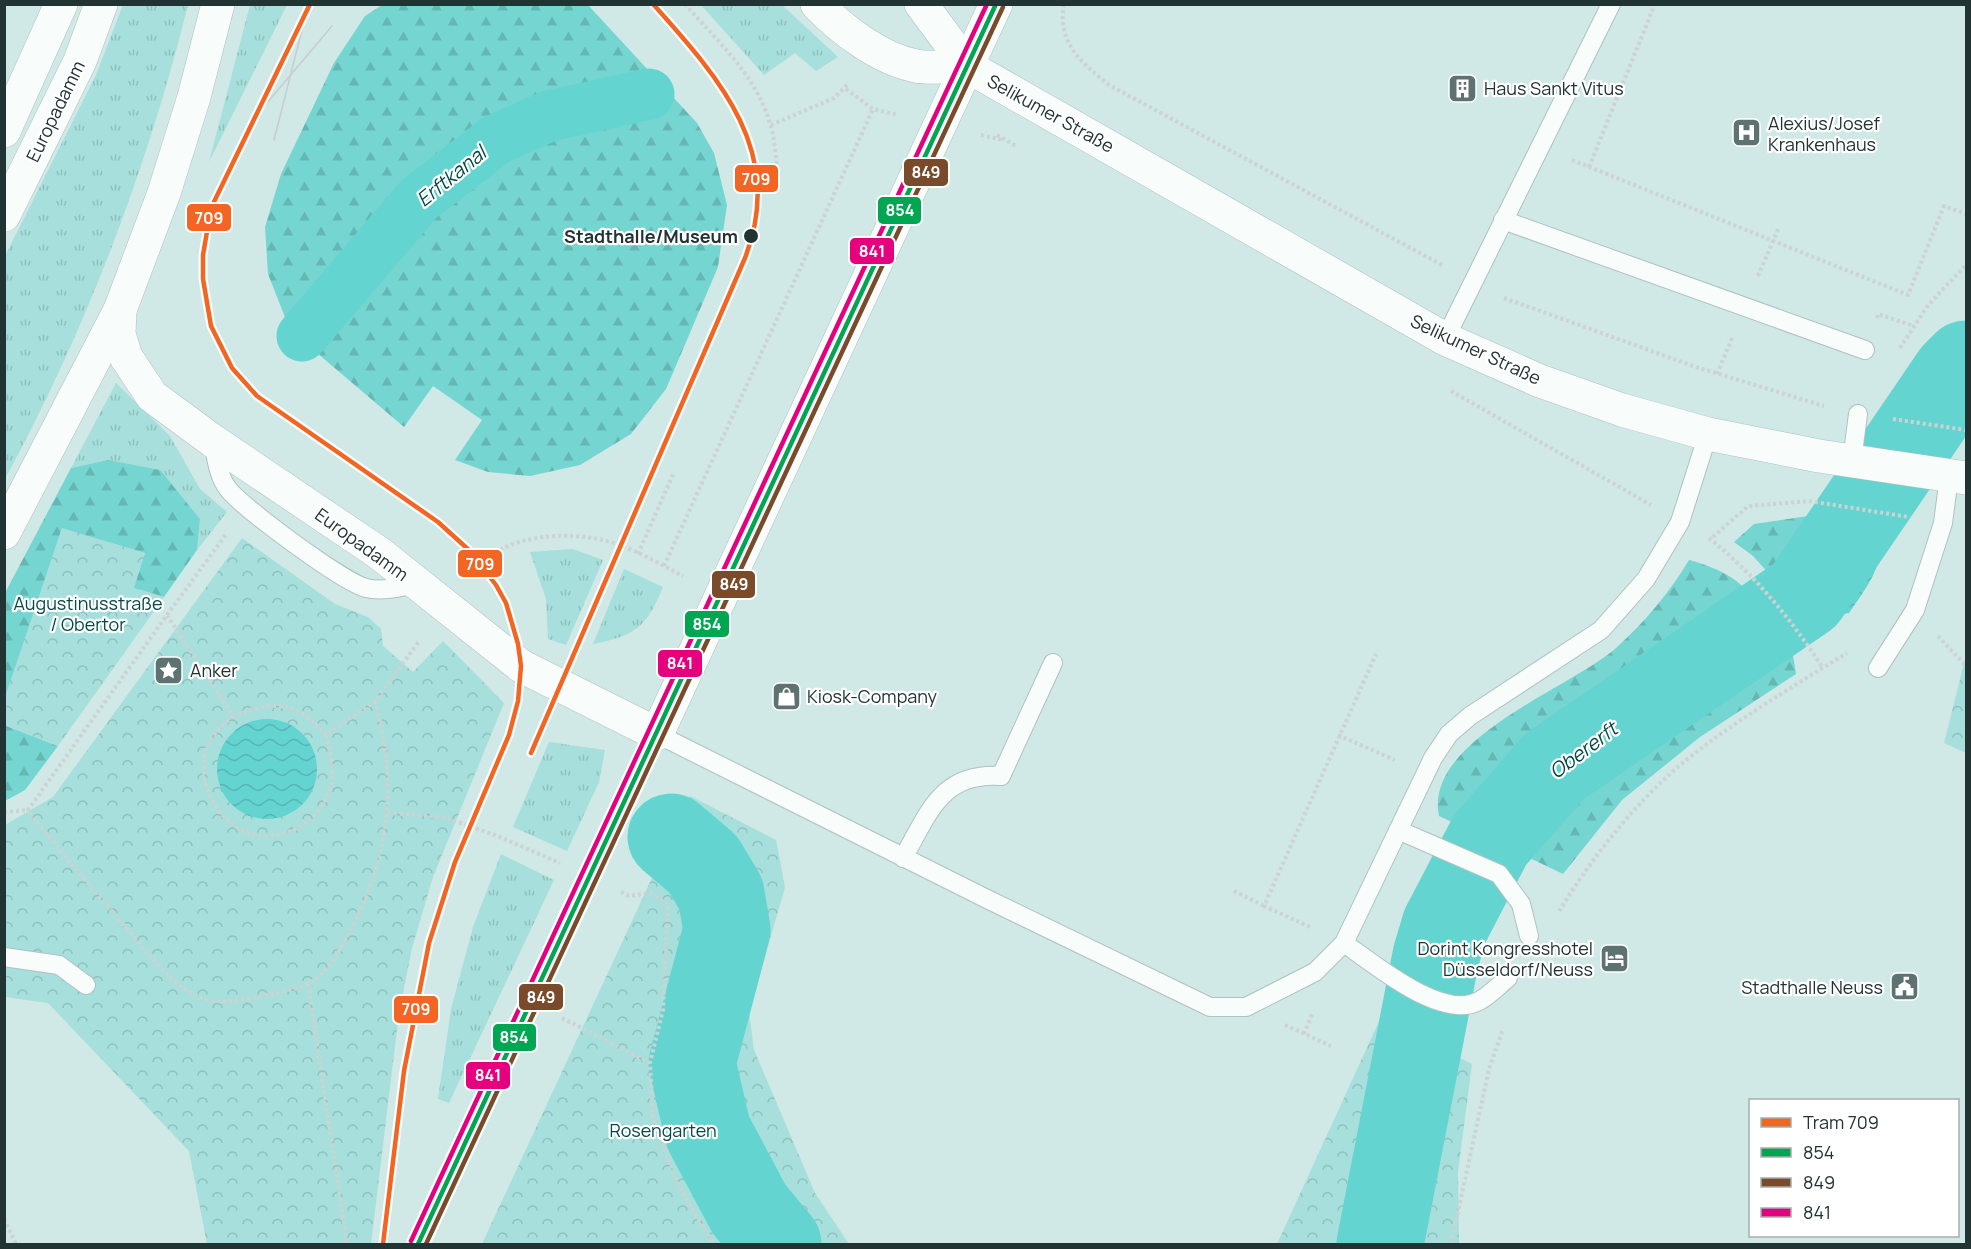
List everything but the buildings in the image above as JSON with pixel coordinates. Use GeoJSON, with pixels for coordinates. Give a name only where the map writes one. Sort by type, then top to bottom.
{"type":"FeatureCollection","features":[{"type":"Feature","properties":{"kind":"street","name":"Europadamm"},"geometry":{"type":"LineString","coordinates":[[4,131],[61,4]]}},
{"type":"Feature","properties":{"kind":"street","name":"Europadamm"},"geometry":{"type":"LineString","coordinates":[[4,215],[80,61],[101,4]]}},
{"type":"Feature","properties":{"kind":"street"},"geometry":{"type":"LineString","coordinates":[[4,533],[120,310],[164,194],[194,97],[218,4]]}},
{"type":"Feature","properties":{"kind":"street"},"geometry":{"type":"LineString","coordinates":[[817,4],[843,28],[870,47],[916,66],[968,66]]}},
{"type":"Feature","properties":{"kind":"street"},"geometry":{"type":"LineString","coordinates":[[921,4],[968,66]]}},
{"type":"Feature","properties":{"kind":"street"},"geometry":{"type":"LineString","coordinates":[[657,734],[996,4]]}},
{"type":"Feature","properties":{"kind":"street","name":"Selikumer Straße"},"geometry":{"type":"LineString","coordinates":[[968,66],[1445,339],[1540,381],[1622,410],[1708,434],[1948,476]]}},
{"type":"Feature","properties":{"kind":"street","name":"Europadamm"},"geometry":{"type":"LineString","coordinates":[[120,310],[119,334],[126,357],[139,381],[152,396],[213,441],[379,553],[521,666],[657,734]]}},
{"type":"Feature","properties":{"kind":"lane"},"geometry":{"type":"LineString","coordinates":[[1445,339],[1611,4]]}},
{"type":"Feature","properties":{"kind":"lane"},"geometry":{"type":"LineString","coordinates":[[1503,220],[1865,350]]}},
{"type":"Feature","properties":{"kind":"lane"},"geometry":{"type":"LineString","coordinates":[[1858,414],[1861,462]]}},
{"type":"Feature","properties":{"kind":"lane"},"geometry":{"type":"LineString","coordinates":[[418,1245],[657,734],[903,858],[1210,1007],[1246,1006],[1315,972],[1344,943],[1425,773],[1449,734],[1470,716],[1601,630],[1646,579],[1680,522],[1708,434]]}},
{"type":"Feature","properties":{"kind":"lane"},"geometry":{"type":"LineString","coordinates":[[1878,668],[1915,610],[1943,523],[1948,476]]}},
{"type":"Feature","properties":{"kind":"lane"},"geometry":{"type":"LineString","coordinates":[[903,858],[940,796],[957,782],[979,774],[1001,776],[1053,663]]}},
{"type":"Feature","properties":{"kind":"lane"},"geometry":{"type":"LineString","coordinates":[[1398,830],[1499,874],[1521,903],[1529,936]]}},
{"type":"Feature","properties":{"kind":"lane"},"geometry":{"type":"LineString","coordinates":[[1344,943],[1405,986],[1452,1006],[1478,1002],[1509,978]]}},
{"type":"Feature","properties":{"kind":"lane"},"geometry":{"type":"LineString","coordinates":[[4,957],[59,965],[86,985]]}},
{"type":"Feature","properties":{"kind":"path"},"geometry":{"type":"LineString","coordinates":[[685,4],[742,70],[760,97],[771,125],[778,183]]}},
{"type":"Feature","properties":{"kind":"path"},"geometry":{"type":"LineString","coordinates":[[1064,4],[1061,19],[1075,57],[1109,85]]}},
{"type":"Feature","properties":{"kind":"path"},"geometry":{"type":"LineString","coordinates":[[1589,167],[1654,4]]}},
{"type":"Feature","properties":{"kind":"path"},"geometry":{"type":"LineString","coordinates":[[771,125],[834,98],[846,89]]}},
{"type":"Feature","properties":{"kind":"path"},"geometry":{"type":"LineString","coordinates":[[664,566],[873,109]]}},
{"type":"Feature","properties":{"kind":"path"},"geometry":{"type":"LineString","coordinates":[[1540,147],[1908,295],[1944,206],[1966,214]]}},
{"type":"Feature","properties":{"kind":"path"},"geometry":{"type":"LineString","coordinates":[[1896,355],[1928,305],[1966,265]]}},
{"type":"Feature","properties":{"kind":"path"},"geometry":{"type":"LineString","coordinates":[[1885,316],[1914,326]]}},
{"type":"Feature","properties":{"kind":"path"},"geometry":{"type":"LineString","coordinates":[[1899,420],[1964,430]]}},
{"type":"Feature","properties":{"kind":"path"},"geometry":{"type":"LineString","coordinates":[[639,554],[674,472]]}},
{"type":"Feature","properties":{"kind":"path"},"geometry":{"type":"LineString","coordinates":[[1823,668],[1797,628],[1765,590],[1710,539],[1748,507],[1809,501],[1895,515]]}},
{"type":"Feature","properties":{"kind":"path"},"geometry":{"type":"LineString","coordinates":[[4,812],[27,810],[228,531]]}},
{"type":"Feature","properties":{"kind":"path"},"geometry":{"type":"LineString","coordinates":[[326,735],[375,701],[445,606],[482,562],[502,549],[529,540],[568,535],[598,539],[639,554],[721,594]]}},
{"type":"Feature","properties":{"kind":"path"},"geometry":{"type":"LineString","coordinates":[[167,615],[233,716]]}},
{"type":"Feature","properties":{"kind":"path"},"geometry":{"type":"LineString","coordinates":[[1558,912],[1577,883],[1632,812],[1698,751],[1851,650]]}},
{"type":"Feature","properties":{"kind":"path"},"geometry":{"type":"LineString","coordinates":[[1264,906],[1338,735],[1376,654]]}},
{"type":"Feature","properties":{"kind":"path"},"geometry":{"type":"LineString","coordinates":[[27,810],[167,975],[203,999],[245,1000],[308,984],[331,966],[363,906],[379,864],[388,813],[388,774],[384,736],[375,701]]}},
{"type":"Feature","properties":{"kind":"path"},"geometry":{"type":"LineString","coordinates":[[285,705],[310,717],[326,735],[332,759],[332,785],[318,812],[297,829],[272,836],[250,833],[230,823],[213,804],[204,779],[204,759],[213,736],[233,716],[257,706],[285,705]]}},
{"type":"Feature","properties":{"kind":"path"},"geometry":{"type":"LineString","coordinates":[[1338,735],[1425,773]]}},
{"type":"Feature","properties":{"kind":"path"},"geometry":{"type":"LineString","coordinates":[[388,813],[443,817],[470,825],[590,876]]}},
{"type":"Feature","properties":{"kind":"path"},"geometry":{"type":"LineString","coordinates":[[1234,891],[1344,943]]}},
{"type":"Feature","properties":{"kind":"path"},"geometry":{"type":"LineString","coordinates":[[651,893],[668,904],[663,1010],[650,1063],[654,1118],[676,1181],[713,1245]]}},
{"type":"Feature","properties":{"kind":"path"},"geometry":{"type":"LineString","coordinates":[[308,984],[347,1245]]}},
{"type":"Feature","properties":{"kind":"path"},"geometry":{"type":"LineString","coordinates":[[531,1002],[650,1063]]}},
{"type":"Feature","properties":{"kind":"path"},"geometry":{"type":"LineString","coordinates":[[1451,1245],[1488,1069],[1504,1026]]}},
{"type":"Feature","properties":{"kind":"path"},"geometry":{"type":"LineString","coordinates":[[4,1219],[16,1245]]}},
{"type":"Feature","properties":{"kind":"green space"},"geometry":{"type":"Polygon","coordinates":[[[123,5],[188,5],[154,127],[112,248],[62,365],[5,479],[5,256],[96,75],[123,5]]]}},
{"type":"Feature","properties":{"kind":"green space"},"geometry":{"type":"Polygon","coordinates":[[[250,5],[287,5],[209,162],[250,5]]]}},
{"type":"Feature","properties":{"kind":"green space"},"geometry":{"type":"Polygon","coordinates":[[[382,5],[588,5],[697,123],[714,153],[727,205],[718,267],[666,389],[631,434],[580,465],[530,476],[488,472],[455,460],[482,420],[433,386],[404,427],[290,330],[268,274],[265,227],[281,174],[334,63],[365,16],[382,5]]]}},
{"type":"Feature","properties":{"kind":"green space"},"geometry":{"type":"Polygon","coordinates":[[[701,5],[782,5],[838,57],[816,71],[795,53],[764,75],[701,5]]]}},
{"type":"Feature","properties":{"kind":"green space"},"geometry":{"type":"Polygon","coordinates":[[[116,383],[170,436],[200,489],[227,512],[197,550],[200,519],[108,460],[71,468],[116,383]]]}},
{"type":"Feature","properties":{"kind":"green space"},"geometry":{"type":"Polygon","coordinates":[[[108,460],[160,470],[200,519],[197,550],[164,597],[133,588],[145,553],[62,529],[5,700],[5,593],[71,468],[108,460]]]}},
{"type":"Feature","properties":{"kind":"green space"},"geometry":{"type":"Polygon","coordinates":[[[1808,516],[1782,588],[1753,556],[1734,542],[1754,524],[1808,516]]]}},
{"type":"Feature","properties":{"kind":"green space","name":"Augustinusstraße / Obertor"},"geometry":{"type":"Polygon","coordinates":[[[62,528],[145,553],[134,588],[164,597],[58,746],[5,725],[4,700],[62,528]]]}},
{"type":"Feature","properties":{"kind":"green space"},"geometry":{"type":"Polygon","coordinates":[[[242,538],[335,604],[368,617],[381,629],[383,646],[413,672],[443,641],[504,703],[433,877],[412,948],[399,1013],[371,1244],[207,1244],[189,1151],[48,1003],[5,997],[5,825],[53,797],[242,538]]]}},
{"type":"Feature","properties":{"kind":"green space"},"geometry":{"type":"Polygon","coordinates":[[[573,549],[603,560],[566,645],[548,639],[546,599],[530,552],[573,549]]]}},
{"type":"Feature","properties":{"kind":"green space"},"geometry":{"type":"Polygon","coordinates":[[[1689,560],[1725,574],[1740,584],[1754,598],[1625,676],[1531,747],[1489,783],[1465,828],[1439,816],[1440,789],[1454,763],[1476,740],[1505,718],[1595,664],[1616,648],[1656,606],[1689,560]]]}},
{"type":"Feature","properties":{"kind":"green space"},"geometry":{"type":"Polygon","coordinates":[[[624,569],[663,587],[651,611],[638,627],[620,637],[593,644],[624,569]]]}},
{"type":"Feature","properties":{"kind":"green space"},"geometry":{"type":"Polygon","coordinates":[[[1786,637],[1792,649],[1796,674],[1700,737],[1622,800],[1563,874],[1511,849],[1540,808],[1617,741],[1718,686],[1749,666],[1786,637]]]}},
{"type":"Feature","properties":{"kind":"green space"},"geometry":{"type":"Polygon","coordinates":[[[1966,655],[1966,753],[1944,743],[1966,655]]]}},
{"type":"Feature","properties":{"kind":"green space"},"geometry":{"type":"Polygon","coordinates":[[[4,725],[58,746],[25,790],[5,801],[4,725]]]}},
{"type":"Feature","properties":{"kind":"green space"},"geometry":{"type":"Polygon","coordinates":[[[549,742],[605,750],[599,782],[567,851],[513,827],[549,742]]]}},
{"type":"Feature","properties":{"kind":"green space","name":"Rosengarten"},"geometry":{"type":"Polygon","coordinates":[[[690,796],[776,840],[785,887],[749,1012],[754,1050],[815,1193],[849,1244],[482,1244],[690,796]]]}},
{"type":"Feature","properties":{"kind":"green space"},"geometry":{"type":"Polygon","coordinates":[[[501,854],[554,880],[449,1103],[438,1099],[451,1009],[473,927],[501,854]]]}},
{"type":"Feature","properties":{"kind":"green space"},"geometry":{"type":"Polygon","coordinates":[[[1381,1017],[1472,1064],[1458,1172],[1459,1244],[1277,1244],[1381,1017]]]}},
{"type":"Feature","properties":{"kind":"water"},"geometry":{"type":"Polygon","coordinates":[[[1966,327],[1966,417],[1905,411],[1940,351],[1966,327]]]}},
{"type":"Feature","properties":{"kind":"water"},"geometry":{"type":"Polygon","coordinates":[[[1808,516],[1863,522],[1874,531],[1880,542],[1877,567],[1849,613],[1807,620],[1782,588],[1808,516]]]}},
{"type":"Feature","properties":{"kind":"water"},"geometry":{"type":"Polygon","coordinates":[[[1754,598],[1786,637],[1749,666],[1718,686],[1617,741],[1540,808],[1511,849],[1465,828],[1489,783],[1531,747],[1625,676],[1754,598]]]}},
{"type":"Feature","properties":{"kind":"water"},"geometry":{"type":"Polygon","coordinates":[[[267,719],[286,723],[303,733],[313,750],[317,769],[313,788],[303,805],[286,815],[267,819],[248,815],[231,805],[221,788],[217,769],[221,750],[231,733],[248,723],[267,719]]]}},
{"type":"Feature","properties":{"kind":"water"},"geometry":{"type":"Polygon","coordinates":[[[1444,881],[1478,897],[1455,965],[1416,947],[1444,881]]]}},
{"type":"Feature","properties":{"kind":"water"},"geometry":{"type":"Polygon","coordinates":[[[1395,1025],[1442,1049],[1413,1244],[1350,1244],[1395,1025]]]}},
{"type":"Feature","properties":{"kind":"waterway","name":"Erftkanal"},"geometry":{"type":"LineString","coordinates":[[302,336],[419,199],[497,139],[549,116],[649,94]]}},
{"type":"Feature","properties":{"kind":"waterway","name":"Obererft"},"geometry":{"type":"LineString","coordinates":[[1380,1244],[1436,956],[1445,926],[1490,840],[1555,766],[1805,595],[1955,375],[1966,364]]}},
{"type":"Feature","properties":{"kind":"waterway"},"geometry":{"type":"LineString","coordinates":[[671,837],[703,864],[721,894],[727,930],[692,1063],[708,1132],[749,1209],[778,1244]]}},
{"type":"Feature","properties":{"kind":"tram line","name":"709"},"geometry":{"type":"LineString","coordinates":[[310,4],[211,208],[203,255],[203,279],[211,326],[232,368],[257,396],[438,522],[470,551],[496,585],[506,603],[518,644],[521,666],[518,701],[509,735],[455,862],[429,943],[404,1071],[383,1244]]}},
{"type":"Feature","properties":{"kind":"tram line","name":"709"},"geometry":{"type":"LineString","coordinates":[[531,753],[745,258],[756,220],[757,184],[752,151],[740,119],[701,60],[653,4]]}},
{"type":"Feature","properties":{"kind":"tram line"},"geometry":{"type":"LineString","coordinates":[[274,140],[307,10]]}},
{"type":"Feature","properties":{"kind":"tram line"},"geometry":{"type":"LineString","coordinates":[[250,123],[332,26]]}},
{"type":"Feature","properties":{"kind":"transit line","name":"841"},"geometry":{"type":"LineString","coordinates":[[411,1241],[987,4]]}},
{"type":"Feature","properties":{"kind":"transit line","name":"854"},"geometry":{"type":"LineString","coordinates":[[418,1244],[996,4]]}},
{"type":"Feature","properties":{"kind":"transit line","name":"849"},"geometry":{"type":"LineString","coordinates":[[426,1244],[1003,7]]}},
{"type":"Feature","properties":{"kind":"place","name":"Haus Sankt Vitus"},"geometry":{"type":"Point","coordinates":[1463,88]}},
{"type":"Feature","properties":{"kind":"place","name":"Alexius/Josef Krankenhaus"},"geometry":{"type":"Point","coordinates":[1747,133]}},
{"type":"Feature","properties":{"kind":"place","name":"Stadthalle/Museum"},"geometry":{"type":"Point","coordinates":[751,236]}},
{"type":"Feature","properties":{"kind":"place","name":"Anker"},"geometry":{"type":"Point","coordinates":[169,670]}},
{"type":"Feature","properties":{"kind":"place","name":"Kiosk-Company"},"geometry":{"type":"Point","coordinates":[786,696]}},
{"type":"Feature","properties":{"kind":"place","name":"Dorint Kongresshotel Düsseldorf/Neuss"},"geometry":{"type":"Point","coordinates":[1614,958]}},
{"type":"Feature","properties":{"kind":"place","name":"Stadthalle Neuss"},"geometry":{"type":"Point","coordinates":[1904,987]}}]}
